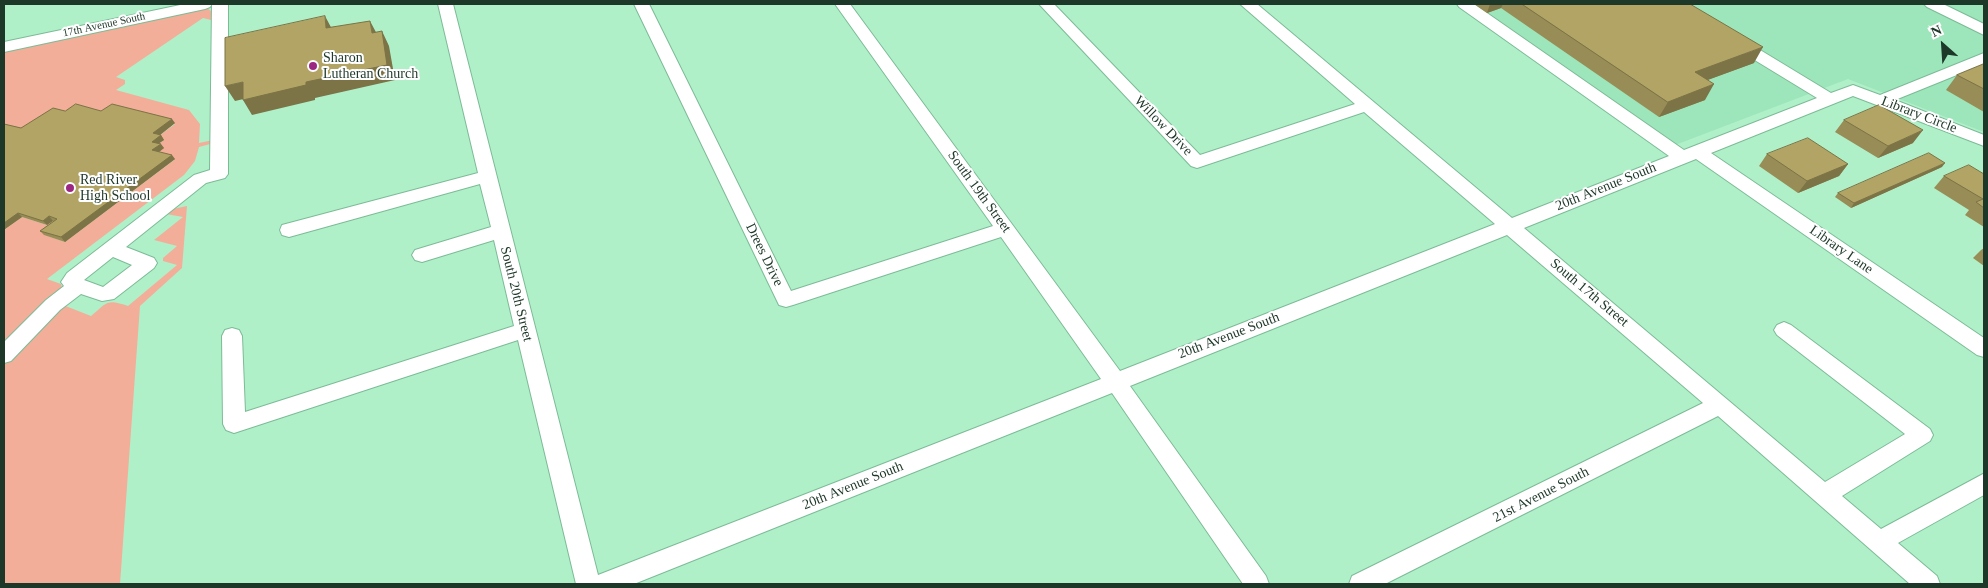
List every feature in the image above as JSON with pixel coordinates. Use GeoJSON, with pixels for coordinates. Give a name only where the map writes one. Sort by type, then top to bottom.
{"type":"FeatureCollection","features":[{"type":"Feature","properties":{"kind":"street","name":"17th Avenue South"},"geometry":{"type":"LineString","coordinates":[[4,47],[205,4]]}},
{"type":"Feature","properties":{"kind":"street"},"geometry":{"type":"LineString","coordinates":[[111,249],[147,263],[107,294],[78,286],[71,282],[74,278],[200,179],[219,174],[220,4]]}},
{"type":"Feature","properties":{"kind":"street","name":"South 20th Street"},"geometry":{"type":"LineString","coordinates":[[445,4],[588,584]]}},
{"type":"Feature","properties":{"kind":"street","name":"Drees Drive"},"geometry":{"type":"LineString","coordinates":[[641,4],[786,300],[1005,228]]}},
{"type":"Feature","properties":{"kind":"street","name":"South 19th Street"},"geometry":{"type":"LineString","coordinates":[[843,4],[1115,381],[1257,584]]}},
{"type":"Feature","properties":{"kind":"street","name":"Willow Drive"},"geometry":{"type":"LineString","coordinates":[[1046,4],[1197,162],[1367,105]]}},
{"type":"Feature","properties":{"kind":"street","name":"South 17th Street"},"geometry":{"type":"LineString","coordinates":[[1248,4],[1928,584]]}},
{"type":"Feature","properties":{"kind":"street","name":"Library Lane"},"geometry":{"type":"LineString","coordinates":[[1464,4],[1984,350]]}},
{"type":"Feature","properties":{"kind":"street"},"geometry":{"type":"LineString","coordinates":[[1932,4],[1984,30]]}},
{"type":"Feature","properties":{"kind":"street"},"geometry":{"type":"LineString","coordinates":[[1726,36],[1830,98]]}},
{"type":"Feature","properties":{"kind":"street"},"geometry":{"type":"LineString","coordinates":[[1881,100],[1984,58]]}},
{"type":"Feature","properties":{"kind":"street","name":"20th Avenue South"},"geometry":{"type":"LineString","coordinates":[[606,584],[1853,90]]}},
{"type":"Feature","properties":{"kind":"street","name":"Library Circle"},"geometry":{"type":"LineString","coordinates":[[1853,90],[1984,141]]}},
{"type":"Feature","properties":{"kind":"street"},"geometry":{"type":"LineString","coordinates":[[289,230],[487,176]]}},
{"type":"Feature","properties":{"kind":"street"},"geometry":{"type":"LineString","coordinates":[[422,255],[501,231]]}},
{"type":"Feature","properties":{"kind":"street"},"geometry":{"type":"LineString","coordinates":[[4,355],[53,306],[78,286]]}},
{"type":"Feature","properties":{"kind":"street"},"geometry":{"type":"LineString","coordinates":[[232,336],[234,424],[525,330]]}},
{"type":"Feature","properties":{"kind":"street"},"geometry":{"type":"LineString","coordinates":[[1784,330],[1922,435],[1823,495]]}},
{"type":"Feature","properties":{"kind":"street","name":"21st Avenue South"},"geometry":{"type":"LineString","coordinates":[[1361,584],[1720,405]]}},
{"type":"Feature","properties":{"kind":"street"},"geometry":{"type":"LineString","coordinates":[[1880,542],[1984,485]]}},
{"type":"Feature","properties":{"kind":"shaded area"},"geometry":{"type":"Polygon","coordinates":[[[1454,4],[1984,4],[1984,132],[1848,79],[1662,150],[1454,4]]]}},
{"type":"Feature","properties":{"kind":"shaded area"},"geometry":{"type":"Polygon","coordinates":[[[207,8],[211,11],[211,20],[203,18],[116,77],[125,80],[125,84],[116,90],[189,110],[200,124],[199,143],[213,140],[214,143],[199,147],[195,161],[184,175],[47,279],[61,284],[62,288],[42,305],[4,344],[5,229],[22,217],[47,225],[53,221],[61,223],[45,235],[65,242],[174,160],[155,155],[163,148],[155,146],[164,140],[156,138],[175,124],[115,108],[104,115],[79,108],[68,115],[56,112],[25,133],[4,127],[4,52],[207,8]]]}},
{"type":"Feature","properties":{"kind":"shaded area"},"geometry":{"type":"Polygon","coordinates":[[[187,206],[182,268],[140,306],[120,584],[4,584],[4,364],[17,354],[63,305],[91,316],[111,302],[128,306],[177,265],[163,261],[163,258],[177,246],[154,240],[183,217],[166,214],[168,210],[187,206]]]}},
{"type":"Feature","properties":{"kind":"building"},"geometry":{"type":"Polygon","coordinates":[[[1522,4],[1690,4],[1763,47],[1695,72],[1714,84],[1668,102],[1522,4]]]}},
{"type":"Feature","properties":{"kind":"building","name":"Sharon Lutheran Church"},"geometry":{"type":"Polygon","coordinates":[[[325,16],[326,28],[370,21],[372,33],[382,31],[387,65],[306,82],[306,85],[243,100],[243,82],[225,86],[225,38],[325,16]]]}},
{"type":"Feature","properties":{"kind":"building"},"geometry":{"type":"Polygon","coordinates":[[[1984,64],[1984,89],[1957,75],[1984,64]]]}},
{"type":"Feature","properties":{"kind":"building","name":"Red River High School"},"geometry":{"type":"Polygon","coordinates":[[[76,104],[101,111],[112,104],[172,119],[153,133],[161,135],[152,142],[161,144],[152,150],[172,155],[61,237],[40,231],[57,219],[49,216],[43,221],[18,213],[4,223],[4,124],[21,128],[53,108],[65,111],[76,104]]]}},
{"type":"Feature","properties":{"kind":"building"},"geometry":{"type":"Polygon","coordinates":[[[1879,105],[1923,130],[1888,146],[1844,120],[1879,105]]]}},
{"type":"Feature","properties":{"kind":"building"},"geometry":{"type":"Polygon","coordinates":[[[1808,138],[1848,164],[1807,181],[1767,154],[1808,138]]]}},
{"type":"Feature","properties":{"kind":"building"},"geometry":{"type":"Polygon","coordinates":[[[1929,153],[1945,163],[1854,203],[1838,193],[1929,153]]]}},
{"type":"Feature","properties":{"kind":"building"},"geometry":{"type":"Polygon","coordinates":[[[1969,165],[1984,174],[1984,208],[1976,202],[1983,199],[1944,176],[1969,165]]]}},
{"type":"Feature","properties":{"kind":"place","name":"Sharon Lutheran Church"},"geometry":{"type":"Point","coordinates":[313,66]}},
{"type":"Feature","properties":{"kind":"place","name":"Red River High School"},"geometry":{"type":"Point","coordinates":[70,188]}}]}
